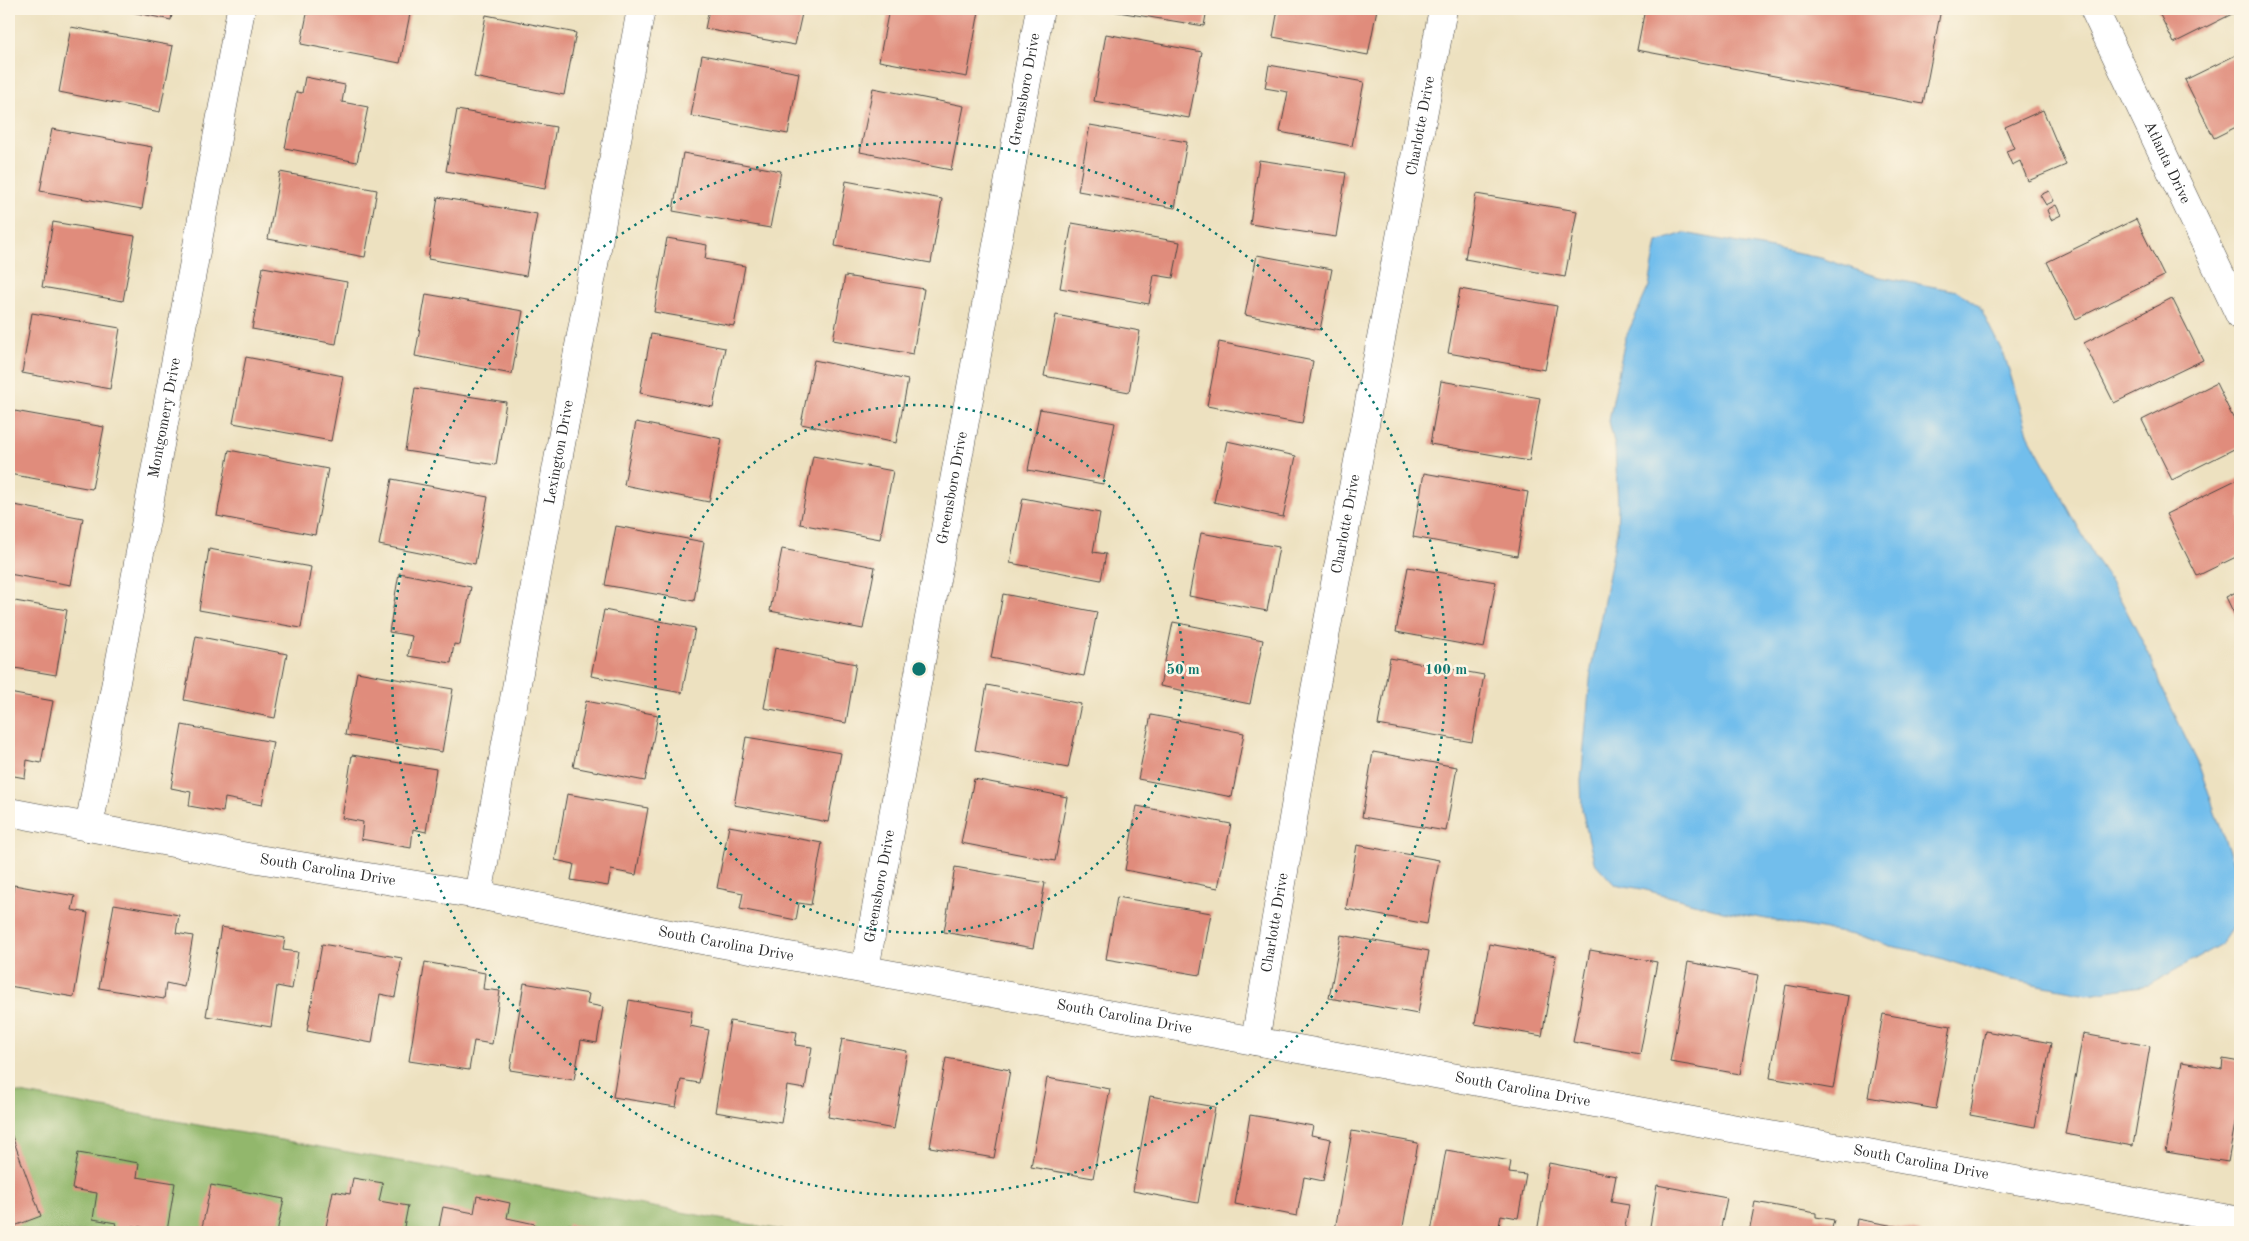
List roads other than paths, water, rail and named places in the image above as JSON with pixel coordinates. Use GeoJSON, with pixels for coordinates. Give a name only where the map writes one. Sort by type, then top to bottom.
{"type":"FeatureCollection","features":[{"type":"Feature","properties":{"kind":"street","name":"Montgomery Drive"},"geometry":{"type":"LineString","coordinates":[[89,827],[241,9]]}},
{"type":"Feature","properties":{"kind":"street","name":"Lexington Drive"},"geometry":{"type":"LineString","coordinates":[[478,896],[641,9]]}},
{"type":"Feature","properties":{"kind":"street","name":"Greensboro Drive"},"geometry":{"type":"LineString","coordinates":[[865,969],[1040,9]]}},
{"type":"Feature","properties":{"kind":"street","name":"Charlotte Drive"},"geometry":{"type":"LineString","coordinates":[[1255,1041],[1317,680],[1443,9]]}},
{"type":"Feature","properties":{"kind":"street","name":"Atlanta Drive"},"geometry":{"type":"LineString","coordinates":[[2094,9],[2240,316]]}},
{"type":"Feature","properties":{"kind":"street","name":"South Carolina Drive"},"geometry":{"type":"LineString","coordinates":[[9,812],[258,859],[478,896],[680,936],[2240,1221]]}},
{"type":"Feature","properties":{"kind":"water"},"geometry":{"type":"Polygon","coordinates":[[[1684,233],[1821,258],[1875,276],[1957,291],[1979,306],[2005,357],[2029,436],[2095,558],[2112,583],[2151,658],[2160,684],[2198,763],[2235,869],[2240,893],[2236,922],[2221,944],[2149,985],[2087,994],[2002,978],[1921,952],[1890,946],[1864,937],[1723,911],[1642,889],[1614,884],[1594,862],[1582,810],[1581,781],[1591,669],[1617,532],[1618,505],[1615,447],[1609,421],[1625,339],[1649,286],[1657,242],[1684,233]]]}}]}
